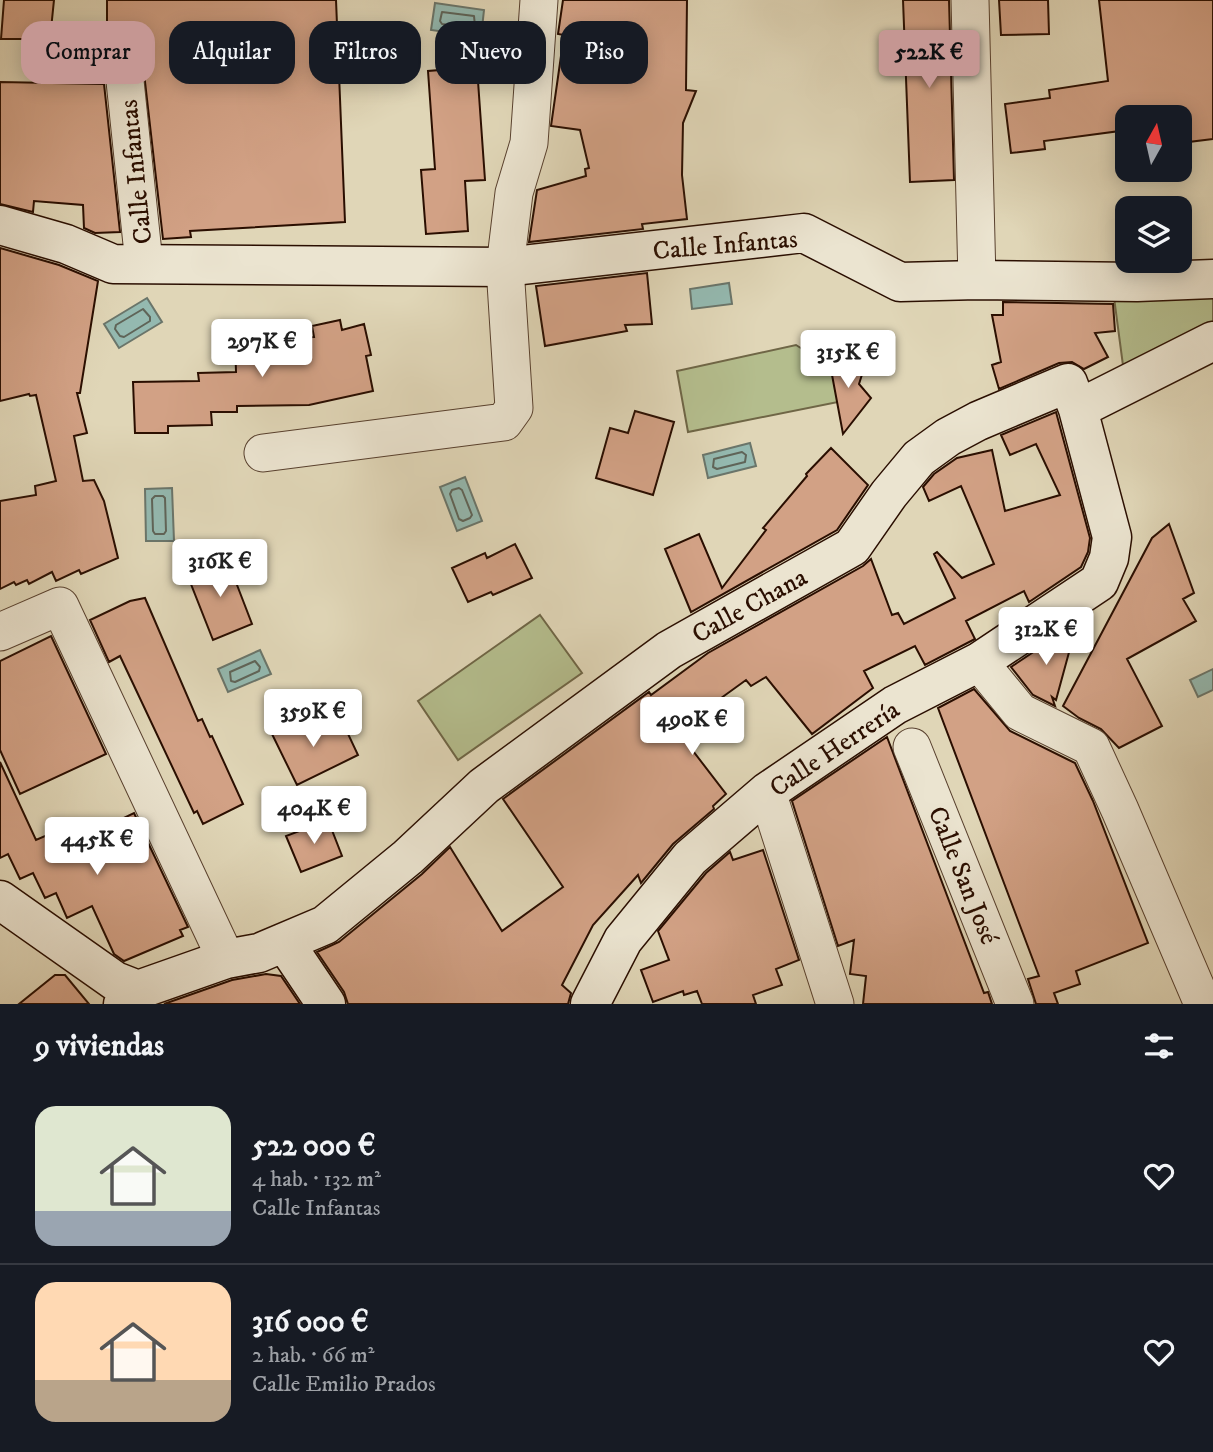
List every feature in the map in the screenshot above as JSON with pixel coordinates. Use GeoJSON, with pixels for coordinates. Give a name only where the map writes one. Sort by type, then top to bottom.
{"type":"FeatureCollection","features":[{"type":"Feature","properties":{"kind":"street"},"geometry":{"type":"LineString","coordinates":[[264,453],[504,422],[514,408],[505,267],[514,193],[528,143],[539,0]]}},
{"type":"Feature","properties":{"kind":"street"},"geometry":{"type":"LineString","coordinates":[[970,0],[977,279]]}},
{"type":"Feature","properties":{"kind":"street","name":"Calle Infantas"},"geometry":{"type":"LineString","coordinates":[[125,84],[144,263]]}},
{"type":"Feature","properties":{"kind":"street","name":"Calle Infantas"},"geometry":{"type":"LineString","coordinates":[[0,225],[66,244],[113,264],[505,267],[804,233],[900,282],[977,279],[1137,282],[1213,279]]}},
{"type":"Feature","properties":{"kind":"street"},"geometry":{"type":"LineString","coordinates":[[1078,409],[1213,341]]}},
{"type":"Feature","properties":{"kind":"street","name":"Calle Chana"},"geometry":{"type":"LineString","coordinates":[[285,943],[325,925],[408,857],[484,786],[669,650],[852,547],[889,494],[919,458],[948,437],[978,421],[1068,383],[1078,409]]}},
{"type":"Feature","properties":{"kind":"street","name":"Calle Herrería"},"geometry":{"type":"LineString","coordinates":[[590,1004],[623,940],[690,858],[768,792],[895,705],[979,663],[1099,582],[1109,558],[1112,537],[1078,409]]}},
{"type":"Feature","properties":{"kind":"street"},"geometry":{"type":"LineString","coordinates":[[0,632],[60,606],[226,959]]}},
{"type":"Feature","properties":{"kind":"street"},"geometry":{"type":"LineString","coordinates":[[979,663],[1020,712],[1091,747],[1203,1004]]}},
{"type":"Feature","properties":{"kind":"street","name":"Calle San José"},"geometry":{"type":"LineString","coordinates":[[912,747],[1015,1004]]}},
{"type":"Feature","properties":{"kind":"street"},"geometry":{"type":"LineString","coordinates":[[768,792],[835,1004]]}},
{"type":"Feature","properties":{"kind":"street"},"geometry":{"type":"LineString","coordinates":[[0,900],[115,981],[131,997],[226,959],[258,953],[285,943],[326,1004]]}},
{"type":"Feature","properties":{"kind":"green space"},"geometry":{"type":"Polygon","coordinates":[[[1113,290],[1213,290],[1213,331],[1124,373],[1113,290]]]}},
{"type":"Feature","properties":{"kind":"green space"},"geometry":{"type":"Polygon","coordinates":[[[796,345],[831,367],[838,402],[688,432],[677,371],[796,345]]]}},
{"type":"Feature","properties":{"kind":"green space"},"geometry":{"type":"Polygon","coordinates":[[[540,615],[582,673],[458,760],[418,701],[540,615]]]}},
{"type":"Feature","properties":{"kind":"water"},"geometry":{"type":"Polygon","coordinates":[[[435,3],[484,10],[483,21],[435,21],[435,31],[431,30],[435,3]]]}},
{"type":"Feature","properties":{"kind":"water"},"geometry":{"type":"Polygon","coordinates":[[[729,283],[732,304],[692,309],[690,289],[729,283]]]}},
{"type":"Feature","properties":{"kind":"water"},"geometry":{"type":"Polygon","coordinates":[[[147,298],[162,322],[119,348],[104,324],[147,298]]]}},
{"type":"Feature","properties":{"kind":"water"},"geometry":{"type":"Polygon","coordinates":[[[750,443],[756,466],[708,478],[703,455],[750,443]]]}},
{"type":"Feature","properties":{"kind":"water"},"geometry":{"type":"Polygon","coordinates":[[[465,477],[482,521],[457,531],[440,487],[465,477]]]}},
{"type":"Feature","properties":{"kind":"water"},"geometry":{"type":"Polygon","coordinates":[[[172,488],[174,541],[146,541],[145,489],[172,488]]]}},
{"type":"Feature","properties":{"kind":"water"},"geometry":{"type":"Polygon","coordinates":[[[260,650],[271,674],[228,692],[218,669],[260,650]]]}},
{"type":"Feature","properties":{"kind":"water"},"geometry":{"type":"Polygon","coordinates":[[[1213,669],[1213,690],[1198,697],[1190,680],[1213,669]]]}},
{"type":"Feature","properties":{"kind":"building"},"geometry":{"type":"Polygon","coordinates":[[[4,0],[54,0],[52,21],[21,21],[21,39],[1,39],[4,0]]]}},
{"type":"Feature","properties":{"kind":"building"},"geometry":{"type":"Polygon","coordinates":[[[107,0],[336,0],[337,21],[309,21],[309,84],[339,84],[345,222],[190,231],[191,237],[163,239],[145,84],[155,84],[155,21],[107,21],[107,0]]]}},
{"type":"Feature","properties":{"kind":"building"},"geometry":{"type":"Polygon","coordinates":[[[563,0],[687,0],[686,90],[696,91],[683,123],[682,175],[687,219],[642,224],[643,229],[529,242],[537,190],[586,176],[585,169],[589,168],[580,130],[551,126],[560,63],[560,84],[648,84],[648,21],[560,21],[558,34],[563,0]]]}},
{"type":"Feature","properties":{"kind":"building"},"geometry":{"type":"Polygon","coordinates":[[[903,0],[949,0],[954,180],[910,182],[903,0]]]}},
{"type":"Feature","properties":{"kind":"building"},"geometry":{"type":"Polygon","coordinates":[[[999,0],[1048,0],[1049,34],[1001,35],[999,0]]]}},
{"type":"Feature","properties":{"kind":"building"},"geometry":{"type":"Polygon","coordinates":[[[1099,0],[1213,0],[1213,139],[1192,142],[1192,105],[1115,105],[1115,132],[1044,141],[1045,149],[1011,153],[1005,104],[1050,98],[1049,90],[1108,81],[1099,0]]]}},
{"type":"Feature","properties":{"kind":"building"},"geometry":{"type":"Polygon","coordinates":[[[435,70],[435,84],[478,84],[485,180],[465,181],[468,231],[426,234],[421,170],[435,169],[428,71],[435,70]]]}},
{"type":"Feature","properties":{"kind":"building"},"geometry":{"type":"Polygon","coordinates":[[[0,82],[104,84],[120,232],[95,233],[84,228],[83,205],[34,201],[33,212],[0,204],[0,82]]]}},
{"type":"Feature","properties":{"kind":"building"},"geometry":{"type":"Polygon","coordinates":[[[0,248],[59,265],[98,281],[80,393],[77,393],[87,433],[74,436],[83,481],[94,480],[104,501],[118,558],[81,574],[79,570],[56,581],[52,572],[29,584],[27,580],[16,585],[14,582],[0,589],[0,501],[36,495],[35,486],[56,481],[36,395],[29,394],[0,401],[0,248]]]}},
{"type":"Feature","properties":{"kind":"building"},"geometry":{"type":"Polygon","coordinates":[[[647,273],[652,324],[625,325],[627,331],[545,346],[536,286],[647,273]]]}},
{"type":"Feature","properties":{"kind":"building"},"geometry":{"type":"Polygon","coordinates":[[[1003,302],[1113,304],[1115,331],[1095,333],[1108,357],[1084,369],[1072,362],[1059,363],[999,389],[992,365],[1001,362],[992,315],[1003,315],[1003,302]]]}},
{"type":"Feature","properties":{"kind":"building"},"geometry":{"type":"Polygon","coordinates":[[[340,320],[342,330],[364,324],[371,355],[366,356],[373,391],[309,405],[237,406],[237,412],[211,412],[212,425],[168,426],[168,433],[135,433],[133,382],[199,381],[198,373],[236,372],[235,339],[314,337],[312,326],[340,320]]]}},
{"type":"Feature","properties":{"kind":"building"},"geometry":{"type":"Polygon","coordinates":[[[827,348],[842,366],[866,362],[859,384],[871,398],[843,434],[827,348]]]}},
{"type":"Feature","properties":{"kind":"building"},"geometry":{"type":"Polygon","coordinates":[[[635,411],[674,422],[653,495],[596,478],[610,428],[628,433],[635,411]]]}},
{"type":"Feature","properties":{"kind":"building"},"geometry":{"type":"Polygon","coordinates":[[[1056,412],[1090,538],[1088,552],[1081,567],[1029,602],[1024,591],[966,621],[975,639],[925,665],[915,646],[864,671],[873,688],[812,734],[766,677],[751,686],[746,680],[677,730],[726,794],[713,806],[714,809],[673,844],[641,883],[638,875],[593,925],[562,985],[571,993],[568,1004],[348,1004],[344,992],[317,952],[339,942],[422,874],[450,847],[502,931],[563,887],[503,799],[649,692],[651,695],[708,653],[871,559],[892,615],[898,613],[904,624],[955,598],[934,554],[937,552],[962,578],[994,564],[961,486],[929,501],[923,487],[934,474],[957,458],[992,450],[1005,511],[1060,495],[1036,444],[1010,455],[1001,435],[1056,412]]]}},
{"type":"Feature","properties":{"kind":"building"},"geometry":{"type":"Polygon","coordinates":[[[831,448],[868,485],[837,530],[691,612],[665,549],[699,534],[722,588],[766,530],[763,528],[806,474],[831,448]]]}},
{"type":"Feature","properties":{"kind":"building"},"geometry":{"type":"Polygon","coordinates":[[[1169,524],[1194,593],[1183,599],[1196,621],[1127,659],[1162,726],[1119,748],[1101,729],[1063,706],[1152,538],[1169,524]]]}},
{"type":"Feature","properties":{"kind":"building"},"geometry":{"type":"Polygon","coordinates":[[[515,544],[532,578],[493,595],[491,592],[468,602],[452,568],[485,553],[487,558],[515,544]]]}},
{"type":"Feature","properties":{"kind":"building"},"geometry":{"type":"Polygon","coordinates":[[[227,559],[252,624],[213,640],[187,574],[227,559]]]}},
{"type":"Feature","properties":{"kind":"building"},"geometry":{"type":"Polygon","coordinates":[[[145,598],[198,721],[202,719],[210,737],[212,736],[243,804],[203,824],[197,811],[194,813],[120,656],[109,662],[90,620],[130,601],[145,598]]]}},
{"type":"Feature","properties":{"kind":"building"},"geometry":{"type":"Polygon","coordinates":[[[1077,623],[1056,700],[1052,697],[1055,706],[1033,695],[1011,667],[1077,623]]]}},
{"type":"Feature","properties":{"kind":"building"},"geometry":{"type":"Polygon","coordinates":[[[51,636],[106,754],[20,794],[0,750],[0,661],[51,636]]]}},
{"type":"Feature","properties":{"kind":"building"},"geometry":{"type":"Polygon","coordinates":[[[974,689],[1010,731],[1075,763],[1093,801],[1148,943],[1076,971],[1080,984],[1054,993],[1058,1004],[1036,1004],[1028,979],[1039,976],[938,708],[974,689]]]}},
{"type":"Feature","properties":{"kind":"building"},"geometry":{"type":"Polygon","coordinates":[[[303,716],[312,736],[342,721],[358,755],[297,785],[271,732],[303,716]]]}},
{"type":"Feature","properties":{"kind":"building"},"geometry":{"type":"Polygon","coordinates":[[[887,737],[984,993],[988,992],[992,1004],[863,1004],[866,976],[850,974],[854,940],[838,946],[792,801],[887,737]]]}},
{"type":"Feature","properties":{"kind":"building"},"geometry":{"type":"Polygon","coordinates":[[[0,762],[36,840],[52,833],[59,849],[134,813],[188,927],[180,930],[183,936],[124,961],[114,954],[92,906],[67,918],[56,893],[45,898],[33,873],[20,879],[8,854],[0,858],[0,762]]]}},
{"type":"Feature","properties":{"kind":"building"},"geometry":{"type":"Polygon","coordinates":[[[328,820],[342,856],[301,872],[286,836],[328,820]]]}},
{"type":"Feature","properties":{"kind":"building"},"geometry":{"type":"Polygon","coordinates":[[[763,850],[799,960],[776,969],[782,985],[753,995],[756,1004],[702,1004],[697,991],[684,995],[683,991],[653,1002],[641,970],[669,960],[658,931],[706,873],[730,852],[733,860],[763,850]]]}},
{"type":"Feature","properties":{"kind":"building"},"geometry":{"type":"Polygon","coordinates":[[[266,974],[281,976],[300,1004],[164,1004],[232,980],[266,974]]]}},
{"type":"Feature","properties":{"kind":"building"},"geometry":{"type":"Polygon","coordinates":[[[55,975],[65,975],[89,1004],[19,1004],[55,975]]]}}]}
